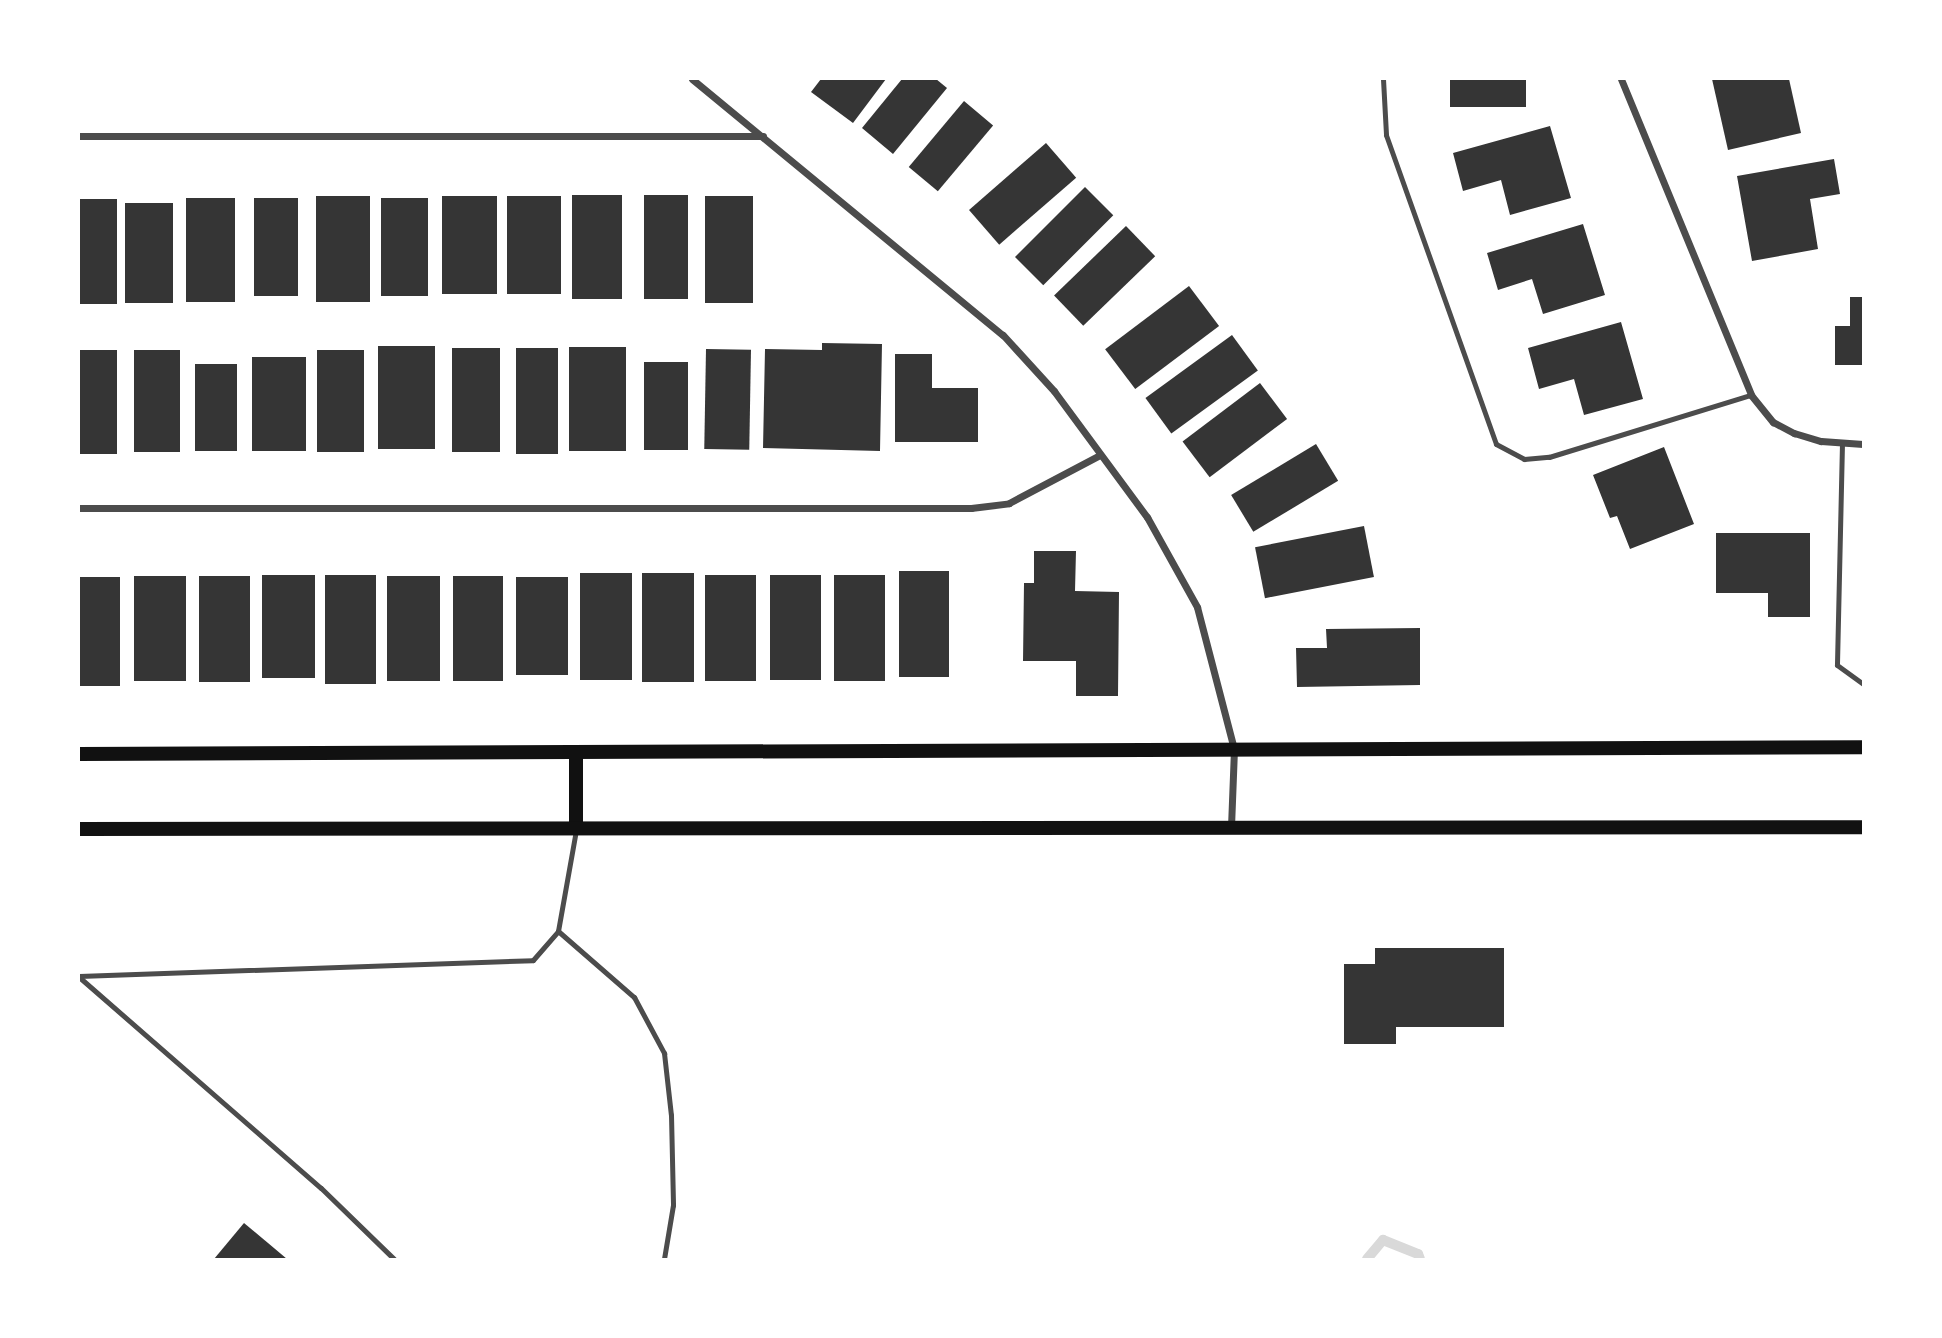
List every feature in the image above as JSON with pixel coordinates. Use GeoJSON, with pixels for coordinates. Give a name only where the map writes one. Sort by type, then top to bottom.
{"type":"FeatureCollection","features":[{"type":"Feature","properties":{"kind":"main road"},"geometry":{"type":"LineString","coordinates":[[79,754],[1863,747]]}},
{"type":"Feature","properties":{"kind":"main road"},"geometry":{"type":"LineString","coordinates":[[576,752],[576,828]]}},
{"type":"Feature","properties":{"kind":"main road"},"geometry":{"type":"LineString","coordinates":[[79,829],[1863,827]]}},
{"type":"Feature","properties":{"kind":"street"},"geometry":{"type":"LineString","coordinates":[[692,79],[1003,335],[1054,391],[1147,517],[1197,607],[1234,750],[1231,828]]}},
{"type":"Feature","properties":{"kind":"street"},"geometry":{"type":"LineString","coordinates":[[1621,79],[1751,396],[1773,422],[1794,433],[1842,443],[1863,444]]}},
{"type":"Feature","properties":{"kind":"street"},"geometry":{"type":"LineString","coordinates":[[79,136],[763,136]]}},
{"type":"Feature","properties":{"kind":"street"},"geometry":{"type":"LineString","coordinates":[[79,508],[971,508],[1009,503],[1100,455]]}},
{"type":"Feature","properties":{"kind":"lane"},"geometry":{"type":"LineString","coordinates":[[1383,79],[1386,135],[1496,444],[1524,459],[1549,457],[1751,396]]}},
{"type":"Feature","properties":{"kind":"lane"},"geometry":{"type":"LineString","coordinates":[[1842,443],[1837,665],[1863,684]]}},
{"type":"Feature","properties":{"kind":"lane"},"geometry":{"type":"LineString","coordinates":[[79,976],[534,960],[558,931],[576,828]]}},
{"type":"Feature","properties":{"kind":"lane"},"geometry":{"type":"LineString","coordinates":[[558,931],[634,997],[664,1052],[671,1115],[673,1205],[664,1259]]}},
{"type":"Feature","properties":{"kind":"lane"},"geometry":{"type":"LineString","coordinates":[[79,976],[321,1188],[394,1259]]}},
{"type":"Feature","properties":{"kind":"building"},"geometry":{"type":"Polygon","coordinates":[[[821,79],[886,79],[853,123],[811,92],[821,79]]]}},
{"type":"Feature","properties":{"kind":"building"},"geometry":{"type":"Polygon","coordinates":[[[902,79],[936,79],[947,88],[893,154],[862,128],[902,79]]]}},
{"type":"Feature","properties":{"kind":"building"},"geometry":{"type":"Polygon","coordinates":[[[1450,79],[1526,79],[1526,107],[1450,107],[1450,79]]]}},
{"type":"Feature","properties":{"kind":"building"},"geometry":{"type":"Polygon","coordinates":[[[1712,79],[1789,79],[1801,133],[1728,150],[1712,79]]]}},
{"type":"Feature","properties":{"kind":"building"},"geometry":{"type":"Polygon","coordinates":[[[964,101],[993,125],[938,191],[909,167],[964,101]]]}},
{"type":"Feature","properties":{"kind":"building"},"geometry":{"type":"Polygon","coordinates":[[[1550,126],[1571,198],[1510,215],[1501,180],[1463,191],[1453,153],[1550,126]]]}},
{"type":"Feature","properties":{"kind":"building"},"geometry":{"type":"Polygon","coordinates":[[[1046,143],[1076,178],[999,245],[969,210],[1046,143]]]}},
{"type":"Feature","properties":{"kind":"building"},"geometry":{"type":"Polygon","coordinates":[[[1834,159],[1840,194],[1810,199],[1818,249],[1752,261],[1737,176],[1834,159]]]}},
{"type":"Feature","properties":{"kind":"building"},"geometry":{"type":"Polygon","coordinates":[[[1085,187],[1113,215],[1043,285],[1015,257],[1085,187]]]}},
{"type":"Feature","properties":{"kind":"building"},"geometry":{"type":"Polygon","coordinates":[[[572,195],[622,195],[622,299],[572,299],[572,195]]]}},
{"type":"Feature","properties":{"kind":"building"},"geometry":{"type":"Polygon","coordinates":[[[644,195],[688,195],[688,299],[644,299],[644,195]]]}},
{"type":"Feature","properties":{"kind":"building"},"geometry":{"type":"Polygon","coordinates":[[[316,196],[370,196],[370,302],[316,302],[316,196]]]}},
{"type":"Feature","properties":{"kind":"building"},"geometry":{"type":"Polygon","coordinates":[[[442,196],[497,196],[497,294],[442,294],[442,196]]]}},
{"type":"Feature","properties":{"kind":"building"},"geometry":{"type":"Polygon","coordinates":[[[507,196],[561,196],[561,294],[507,294],[507,196]]]}},
{"type":"Feature","properties":{"kind":"building"},"geometry":{"type":"Polygon","coordinates":[[[705,196],[753,196],[753,303],[705,303],[705,196]]]}},
{"type":"Feature","properties":{"kind":"building"},"geometry":{"type":"Polygon","coordinates":[[[186,198],[235,198],[235,302],[186,302],[186,198]]]}},
{"type":"Feature","properties":{"kind":"building"},"geometry":{"type":"Polygon","coordinates":[[[254,198],[298,198],[298,296],[254,296],[254,198]]]}},
{"type":"Feature","properties":{"kind":"building"},"geometry":{"type":"Polygon","coordinates":[[[381,198],[428,198],[428,296],[381,296],[381,198]]]}},
{"type":"Feature","properties":{"kind":"building"},"geometry":{"type":"Polygon","coordinates":[[[79,199],[117,199],[117,304],[79,304],[79,199]]]}},
{"type":"Feature","properties":{"kind":"building"},"geometry":{"type":"Polygon","coordinates":[[[125,203],[173,203],[173,303],[125,303],[125,203]]]}},
{"type":"Feature","properties":{"kind":"building"},"geometry":{"type":"Polygon","coordinates":[[[1583,224],[1605,295],[1543,314],[1532,279],[1498,290],[1487,253],[1583,224]]]}},
{"type":"Feature","properties":{"kind":"building"},"geometry":{"type":"Polygon","coordinates":[[[1126,226],[1155,256],[1083,326],[1054,295],[1126,226]]]}},
{"type":"Feature","properties":{"kind":"building"},"geometry":{"type":"Polygon","coordinates":[[[1189,286],[1219,326],[1135,389],[1105,349],[1189,286]]]}},
{"type":"Feature","properties":{"kind":"building"},"geometry":{"type":"Polygon","coordinates":[[[1850,297],[1863,297],[1863,365],[1835,365],[1835,326],[1850,326],[1850,297]]]}},
{"type":"Feature","properties":{"kind":"building"},"geometry":{"type":"Polygon","coordinates":[[[1621,322],[1643,399],[1584,415],[1574,379],[1539,389],[1528,348],[1621,322]]]}},
{"type":"Feature","properties":{"kind":"building"},"geometry":{"type":"Polygon","coordinates":[[[1232,335],[1258,371],[1171,433],[1145,398],[1232,335]]]}},
{"type":"Feature","properties":{"kind":"building"},"geometry":{"type":"Polygon","coordinates":[[[822,343],[882,344],[880,451],[763,448],[765,349],[822,350],[822,343]]]}},
{"type":"Feature","properties":{"kind":"building"},"geometry":{"type":"Polygon","coordinates":[[[378,346],[435,346],[435,449],[378,449],[378,346]]]}},
{"type":"Feature","properties":{"kind":"building"},"geometry":{"type":"Polygon","coordinates":[[[569,347],[626,347],[626,451],[569,451],[569,347]]]}},
{"type":"Feature","properties":{"kind":"building"},"geometry":{"type":"Polygon","coordinates":[[[452,348],[500,348],[500,452],[452,452],[452,348]]]}},
{"type":"Feature","properties":{"kind":"building"},"geometry":{"type":"Polygon","coordinates":[[[516,348],[558,348],[558,454],[516,454],[516,348]]]}},
{"type":"Feature","properties":{"kind":"building"},"geometry":{"type":"Polygon","coordinates":[[[706,349],[751,350],[749,450],[704,449],[706,349]]]}},
{"type":"Feature","properties":{"kind":"building"},"geometry":{"type":"Polygon","coordinates":[[[79,350],[117,350],[117,454],[79,454],[79,350]]]}},
{"type":"Feature","properties":{"kind":"building"},"geometry":{"type":"Polygon","coordinates":[[[134,350],[180,350],[180,452],[134,452],[134,350]]]}},
{"type":"Feature","properties":{"kind":"building"},"geometry":{"type":"Polygon","coordinates":[[[317,350],[364,350],[364,452],[317,452],[317,350]]]}},
{"type":"Feature","properties":{"kind":"building"},"geometry":{"type":"Polygon","coordinates":[[[895,354],[932,354],[932,388],[978,388],[978,442],[895,442],[895,354]]]}},
{"type":"Feature","properties":{"kind":"building"},"geometry":{"type":"Polygon","coordinates":[[[252,357],[306,357],[306,451],[252,451],[252,357]]]}},
{"type":"Feature","properties":{"kind":"building"},"geometry":{"type":"Polygon","coordinates":[[[644,362],[688,362],[688,450],[644,450],[644,362]]]}},
{"type":"Feature","properties":{"kind":"building"},"geometry":{"type":"Polygon","coordinates":[[[195,364],[237,364],[237,451],[195,451],[195,364]]]}},
{"type":"Feature","properties":{"kind":"building"},"geometry":{"type":"Polygon","coordinates":[[[1260,383],[1287,419],[1210,477],[1183,441],[1260,383]]]}},
{"type":"Feature","properties":{"kind":"building"},"geometry":{"type":"Polygon","coordinates":[[[1316,444],[1338,481],[1253,532],[1231,495],[1316,444]]]}},
{"type":"Feature","properties":{"kind":"building"},"geometry":{"type":"Polygon","coordinates":[[[1664,447],[1694,524],[1630,549],[1617,516],[1610,518],[1593,475],[1664,447]]]}},
{"type":"Feature","properties":{"kind":"building"},"geometry":{"type":"Polygon","coordinates":[[[1364,526],[1374,577],[1265,598],[1255,547],[1364,526]]]}},
{"type":"Feature","properties":{"kind":"building"},"geometry":{"type":"Polygon","coordinates":[[[1716,533],[1810,533],[1810,617],[1768,617],[1768,593],[1716,593],[1716,533]]]}},
{"type":"Feature","properties":{"kind":"building"},"geometry":{"type":"Polygon","coordinates":[[[1034,551],[1076,551],[1075,591],[1119,592],[1118,696],[1076,696],[1076,661],[1023,661],[1024,583],[1034,583],[1034,551]]]}},
{"type":"Feature","properties":{"kind":"building"},"geometry":{"type":"Polygon","coordinates":[[[899,571],[949,571],[949,677],[899,677],[899,571]]]}},
{"type":"Feature","properties":{"kind":"building"},"geometry":{"type":"Polygon","coordinates":[[[580,573],[632,573],[632,680],[580,680],[580,573]]]}},
{"type":"Feature","properties":{"kind":"building"},"geometry":{"type":"Polygon","coordinates":[[[642,573],[694,573],[694,682],[642,682],[642,573]]]}},
{"type":"Feature","properties":{"kind":"building"},"geometry":{"type":"Polygon","coordinates":[[[262,575],[315,575],[315,678],[262,678],[262,575]]]}},
{"type":"Feature","properties":{"kind":"building"},"geometry":{"type":"Polygon","coordinates":[[[325,575],[376,575],[376,684],[325,684],[325,575]]]}},
{"type":"Feature","properties":{"kind":"building"},"geometry":{"type":"Polygon","coordinates":[[[705,575],[756,575],[756,681],[705,681],[705,575]]]}},
{"type":"Feature","properties":{"kind":"building"},"geometry":{"type":"Polygon","coordinates":[[[770,575],[821,575],[821,680],[770,680],[770,575]]]}},
{"type":"Feature","properties":{"kind":"building"},"geometry":{"type":"Polygon","coordinates":[[[834,575],[885,575],[885,681],[834,681],[834,575]]]}},
{"type":"Feature","properties":{"kind":"building"},"geometry":{"type":"Polygon","coordinates":[[[134,576],[186,576],[186,681],[134,681],[134,576]]]}},
{"type":"Feature","properties":{"kind":"building"},"geometry":{"type":"Polygon","coordinates":[[[199,576],[250,576],[250,682],[199,682],[199,576]]]}},
{"type":"Feature","properties":{"kind":"building"},"geometry":{"type":"Polygon","coordinates":[[[387,576],[440,576],[440,681],[387,681],[387,576]]]}},
{"type":"Feature","properties":{"kind":"building"},"geometry":{"type":"Polygon","coordinates":[[[453,576],[503,576],[503,681],[453,681],[453,576]]]}},
{"type":"Feature","properties":{"kind":"building"},"geometry":{"type":"Polygon","coordinates":[[[79,577],[120,577],[120,686],[79,686],[79,577]]]}},
{"type":"Feature","properties":{"kind":"building"},"geometry":{"type":"Polygon","coordinates":[[[516,577],[568,577],[568,675],[516,675],[516,577]]]}},
{"type":"Feature","properties":{"kind":"building"},"geometry":{"type":"Polygon","coordinates":[[[1420,628],[1420,685],[1297,687],[1296,648],[1327,648],[1326,629],[1420,628]]]}},
{"type":"Feature","properties":{"kind":"building"},"geometry":{"type":"Polygon","coordinates":[[[1375,948],[1504,948],[1504,1027],[1396,1027],[1396,1044],[1344,1044],[1344,964],[1375,964],[1375,948]]]}},
{"type":"Feature","properties":{"kind":"building"},"geometry":{"type":"Polygon","coordinates":[[[244,1223],[287,1259],[214,1259],[244,1223]]]}},
{"type":"Feature","properties":{"kind":"waterway"},"geometry":{"type":"LineString","coordinates":[[1367,1259],[1383,1240],[1418,1254],[1420,1259]]}}]}
